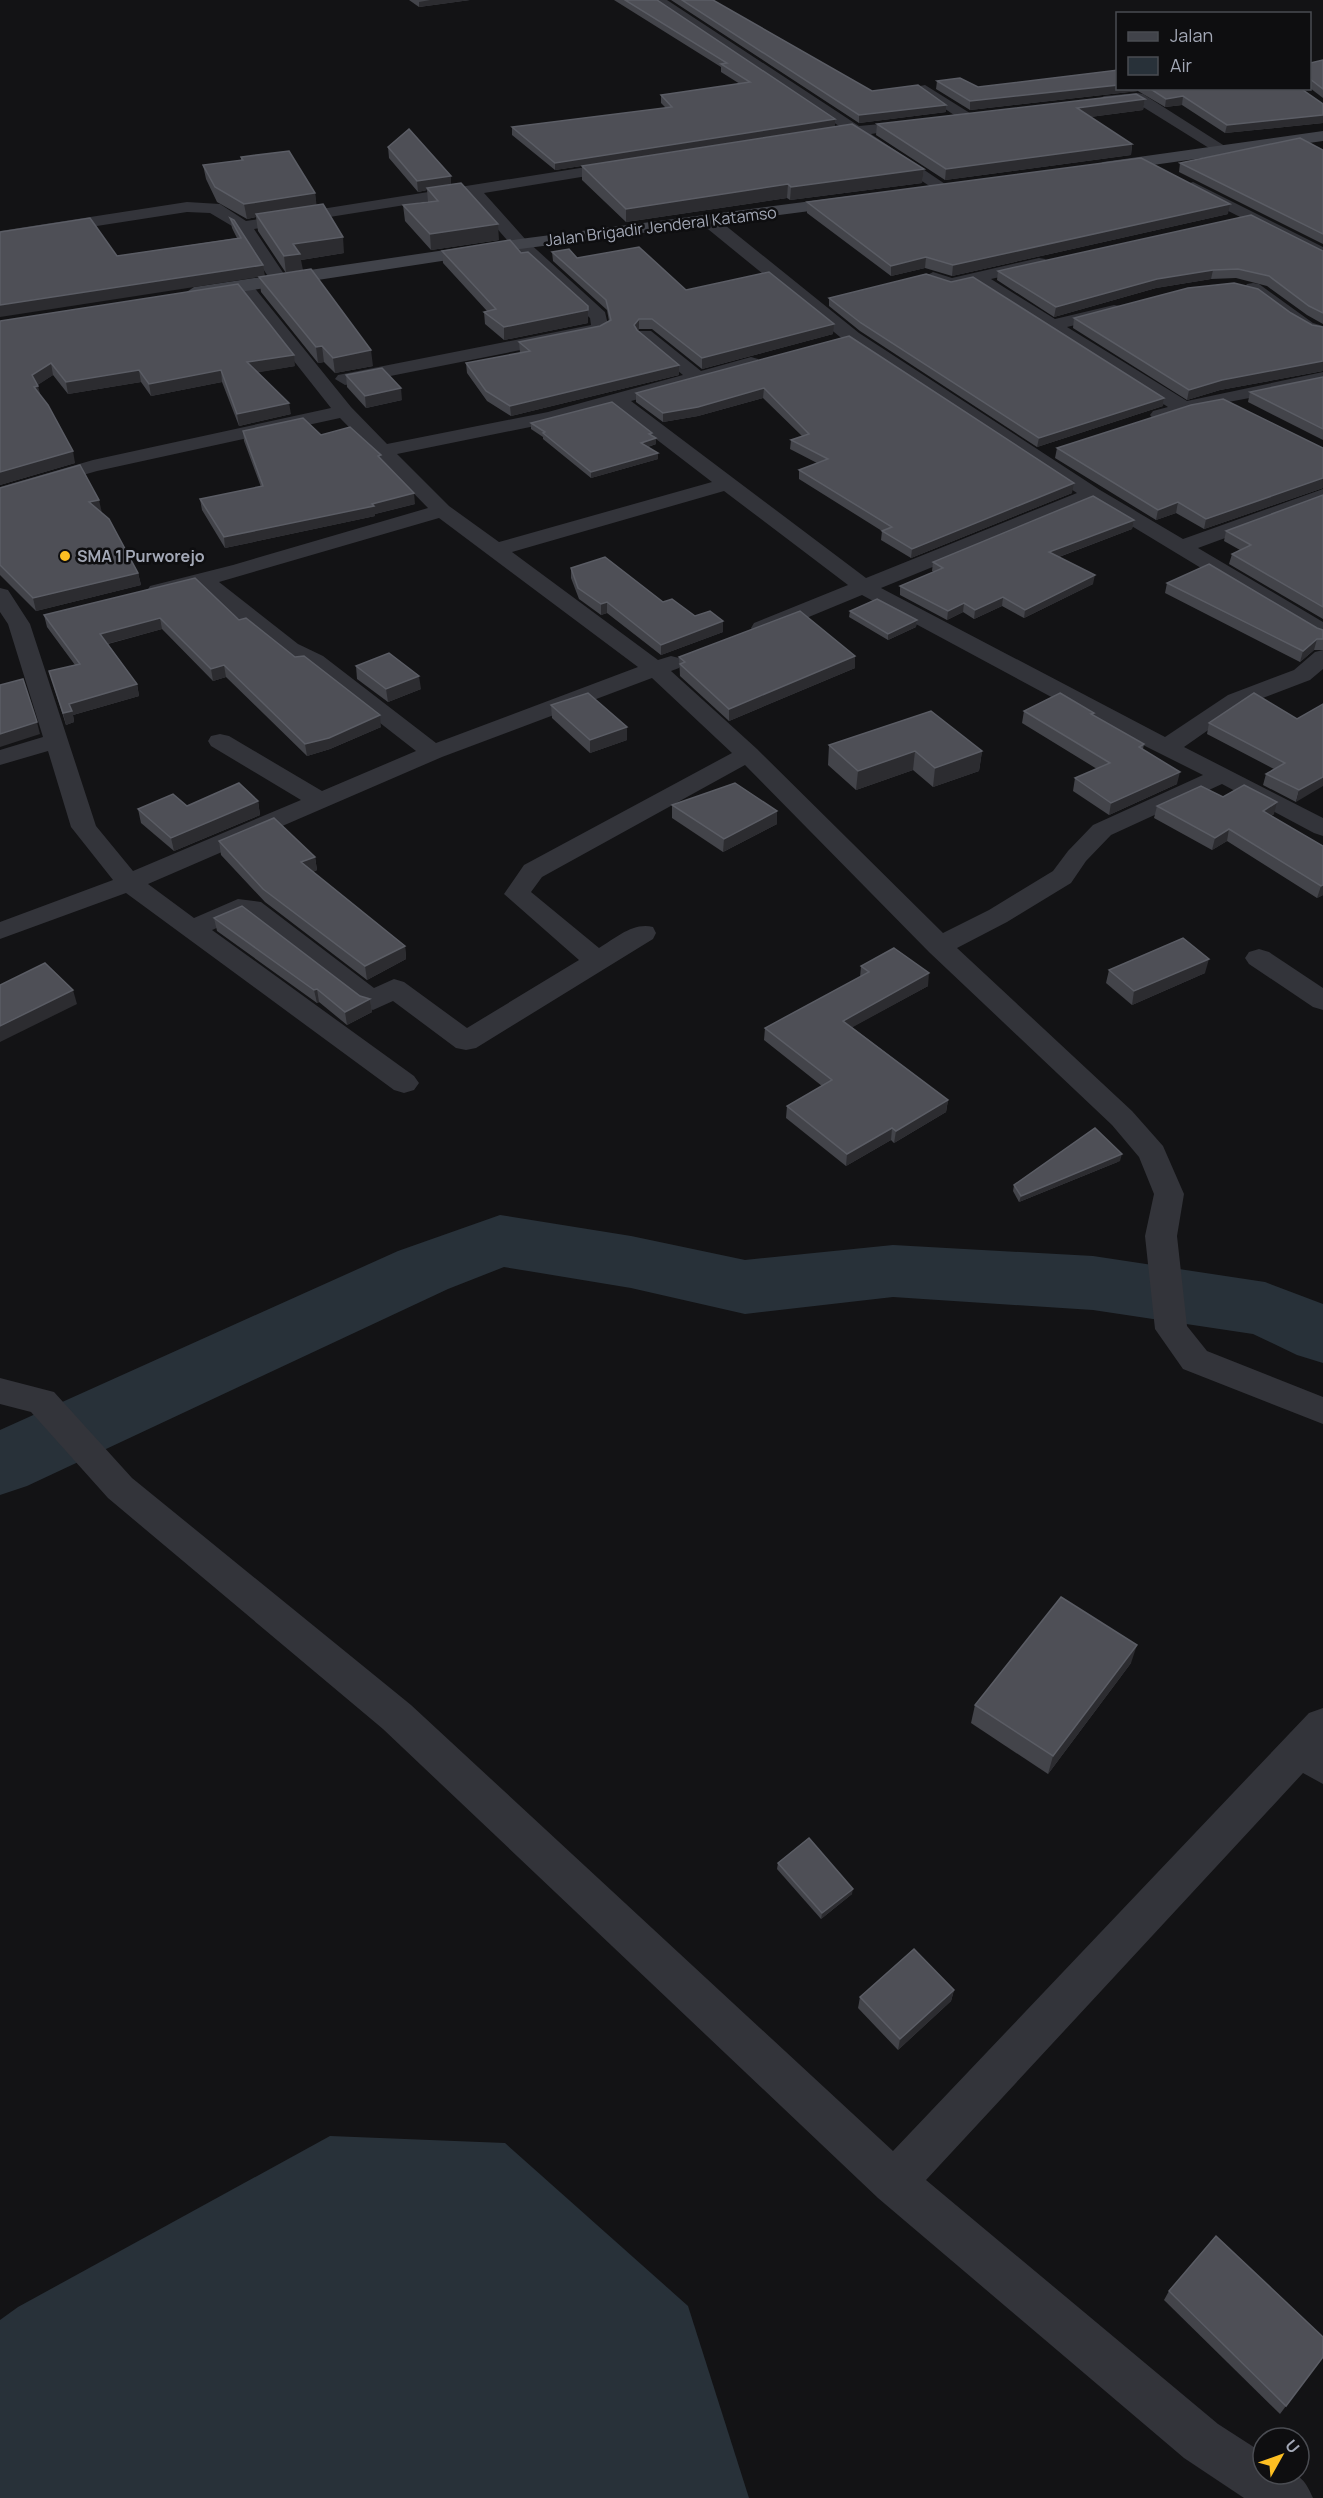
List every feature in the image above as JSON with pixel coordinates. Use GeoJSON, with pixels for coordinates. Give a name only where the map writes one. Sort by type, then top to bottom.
{"type":"FeatureCollection","features":[{"type":"Feature","properties":{"kind":"main road"},"geometry":{"type":"LineString","coordinates":[[1085,169],[1323,136]]}},
{"type":"Feature","properties":{"kind":"main road"},"geometry":{"type":"LineString","coordinates":[[920,191],[949,187]]}},
{"type":"Feature","properties":{"kind":"main road","name":"Jalan Brigadir Jenderal Katamso"},"geometry":{"type":"LineString","coordinates":[[174,296],[520,244],[873,198]]}},
{"type":"Feature","properties":{"kind":"street"},"geometry":{"type":"LineString","coordinates":[[658,0],[856,130],[949,187]]}},
{"type":"Feature","properties":{"kind":"street"},"geometry":{"type":"LineString","coordinates":[[798,139],[973,117],[925,89]]}},
{"type":"Feature","properties":{"kind":"street"},"geometry":{"type":"LineString","coordinates":[[1092,102],[1138,97],[1223,150]]}},
{"type":"Feature","properties":{"kind":"street"},"geometry":{"type":"LineString","coordinates":[[1144,162],[1323,254]]}},
{"type":"Feature","properties":{"kind":"street"},"geometry":{"type":"LineString","coordinates":[[243,226],[637,164]]}},
{"type":"Feature","properties":{"kind":"street"},"geometry":{"type":"LineString","coordinates":[[324,383],[600,329],[599,316],[520,244],[472,190]]}},
{"type":"Feature","properties":{"kind":"street"},"geometry":{"type":"LineString","coordinates":[[0,236],[187,207],[214,208],[243,226],[279,280]]}},
{"type":"Feature","properties":{"kind":"street"},"geometry":{"type":"LineString","coordinates":[[1228,222],[1251,217]]}},
{"type":"Feature","properties":{"kind":"street"},"geometry":{"type":"LineString","coordinates":[[709,221],[852,337],[1037,455],[1093,494],[1323,632]]}},
{"type":"Feature","properties":{"kind":"street"},"geometry":{"type":"LineString","coordinates":[[915,278],[926,275],[951,283],[1055,260]]}},
{"type":"Feature","properties":{"kind":"street"},"geometry":{"type":"LineString","coordinates":[[975,277],[1053,325],[1099,357],[1184,408]]}},
{"type":"Feature","properties":{"kind":"street"},"geometry":{"type":"LineString","coordinates":[[243,285],[324,383],[344,411],[442,510],[655,669],[748,754],[939,946],[1122,1118],[1152,1153],[1169,1194],[1161,1236],[1171,1329],[1195,1360],[1215,1370],[1323,1410]]}},
{"type":"Feature","properties":{"kind":"street"},"geometry":{"type":"LineString","coordinates":[[1236,286],[1252,287],[1307,327],[1323,331]]}},
{"type":"Feature","properties":{"kind":"street"},"geometry":{"type":"LineString","coordinates":[[811,303],[834,298]]}},
{"type":"Feature","properties":{"kind":"street"},"geometry":{"type":"LineString","coordinates":[[1053,325],[1127,307]]}},
{"type":"Feature","properties":{"kind":"street"},"geometry":{"type":"LineString","coordinates":[[645,335],[697,377]]}},
{"type":"Feature","properties":{"kind":"street"},"geometry":{"type":"LineString","coordinates":[[830,342],[852,337]]}},
{"type":"Feature","properties":{"kind":"street"},"geometry":{"type":"LineString","coordinates":[[385,450],[550,417],[614,398],[775,357]]}},
{"type":"Feature","properties":{"kind":"street"},"geometry":{"type":"LineString","coordinates":[[1139,422],[1220,398],[1323,378]]}},
{"type":"Feature","properties":{"kind":"street"},"geometry":{"type":"LineString","coordinates":[[614,398],[865,588],[1166,748],[1323,828]]}},
{"type":"Feature","properties":{"kind":"street"},"geometry":{"type":"LineString","coordinates":[[1220,398],[1251,414]]}},
{"type":"Feature","properties":{"kind":"street"},"geometry":{"type":"LineString","coordinates":[[0,493],[93,466],[344,411]]}},
{"type":"Feature","properties":{"kind":"street"},"geometry":{"type":"LineString","coordinates":[[1037,455],[1059,447]]}},
{"type":"Feature","properties":{"kind":"street"},"geometry":{"type":"LineString","coordinates":[[496,550],[726,484]]}},
{"type":"Feature","properties":{"kind":"street"},"geometry":{"type":"LineString","coordinates":[[743,635],[865,588],[1093,494]]}},
{"type":"Feature","properties":{"kind":"street"},"geometry":{"type":"LineString","coordinates":[[1180,547],[1323,495]]}},
{"type":"Feature","properties":{"kind":"street"},"geometry":{"type":"LineString","coordinates":[[134,597],[203,580],[442,510]]}},
{"type":"Feature","properties":{"kind":"street"},"geometry":{"type":"LineString","coordinates":[[203,580],[290,649],[315,661],[433,752]]}},
{"type":"Feature","properties":{"kind":"street"},"geometry":{"type":"LineString","coordinates":[[0,595],[20,624],[84,827],[129,883],[404,1083]]}},
{"type":"Feature","properties":{"kind":"street"},"geometry":{"type":"LineString","coordinates":[[0,931],[129,883],[433,752],[688,657]]}},
{"type":"Feature","properties":{"kind":"street"},"geometry":{"type":"LineString","coordinates":[[1166,748],[1236,700],[1302,675],[1323,657]]}},
{"type":"Feature","properties":{"kind":"street"},"geometry":{"type":"LineString","coordinates":[[0,758],[58,740]]}},
{"type":"Feature","properties":{"kind":"street"},"geometry":{"type":"LineString","coordinates":[[220,741],[321,801]]}},
{"type":"Feature","properties":{"kind":"street"},"geometry":{"type":"LineString","coordinates":[[598,961],[517,894],[527,879],[533,872],[748,754]]}},
{"type":"Feature","properties":{"kind":"street"},"geometry":{"type":"LineString","coordinates":[[939,946],[998,916],[1062,877],[1077,856],[1102,830],[1222,775]]}},
{"type":"Feature","properties":{"kind":"street"},"geometry":{"type":"LineString","coordinates":[[193,929],[238,907],[252,908],[373,1001],[394,988],[466,1041],[643,933]]}},
{"type":"Feature","properties":{"kind":"street"},"geometry":{"type":"LineString","coordinates":[[1259,958],[1323,1001]]}},
{"type":"Feature","properties":{"kind":"street"},"geometry":{"type":"LineString","coordinates":[[0,1391],[42,1401],[60,1418],[97,1464],[120,1488],[397,1717],[894,2182],[1202,2441],[1288,2498]]}},
{"type":"Feature","properties":{"kind":"street"},"geometry":{"type":"LineString","coordinates":[[894,2182],[1316,1747]]}},
{"type":"Feature","properties":{"kind":"water"},"geometry":{"type":"Polygon","coordinates":[[[330,2136],[505,2143],[688,2306],[749,2498],[0,2498],[0,2320],[18,2307],[330,2136]]]}},
{"type":"Feature","properties":{"kind":"building"},"geometry":{"type":"Polygon","coordinates":[[[625,0],[657,0],[835,119],[555,163],[512,127],[672,107],[661,95],[750,82],[721,64],[727,63],[625,0]]]}},
{"type":"Feature","properties":{"kind":"building"},"geometry":{"type":"Polygon","coordinates":[[[682,0],[713,0],[872,91],[918,85],[946,105],[859,115],[682,0]]]}},
{"type":"Feature","properties":{"kind":"building"},"geometry":{"type":"Polygon","coordinates":[[[1323,60],[1323,89],[1311,80],[1311,63],[1323,60]]]}},
{"type":"Feature","properties":{"kind":"building"},"geometry":{"type":"Polygon","coordinates":[[[1116,70],[1116,85],[970,101],[937,81],[960,78],[978,87],[1116,70]]]}},
{"type":"Feature","properties":{"kind":"building"},"geometry":{"type":"Polygon","coordinates":[[[1152,90],[1303,90],[1323,104],[1323,115],[1227,125],[1183,96],[1166,99],[1152,90]]]}},
{"type":"Feature","properties":{"kind":"building"},"geometry":{"type":"Polygon","coordinates":[[[1136,94],[1145,99],[1077,108],[1132,144],[946,169],[877,124],[1136,94]]]}},
{"type":"Feature","properties":{"kind":"building"},"geometry":{"type":"Polygon","coordinates":[[[852,124],[924,169],[791,187],[788,184],[626,209],[582,166],[852,124]]]}},
{"type":"Feature","properties":{"kind":"building"},"geometry":{"type":"Polygon","coordinates":[[[409,129],[451,176],[417,181],[388,147],[409,129]]]}},
{"type":"Feature","properties":{"kind":"building"},"geometry":{"type":"Polygon","coordinates":[[[1300,138],[1323,150],[1323,234],[1180,163],[1300,138]]]}},
{"type":"Feature","properties":{"kind":"building"},"geometry":{"type":"Polygon","coordinates":[[[289,151],[315,193],[244,204],[215,187],[203,165],[243,160],[241,157],[289,151]]]}},
{"type":"Feature","properties":{"kind":"building"},"geometry":{"type":"Polygon","coordinates":[[[1141,158],[1230,204],[953,265],[926,257],[891,266],[807,202],[1141,158]]]}},
{"type":"Feature","properties":{"kind":"building"},"geometry":{"type":"Polygon","coordinates":[[[461,183],[498,224],[430,234],[403,205],[438,201],[427,188],[461,183]]]}},
{"type":"Feature","properties":{"kind":"building"},"geometry":{"type":"Polygon","coordinates":[[[323,204],[343,237],[293,244],[300,254],[284,256],[256,214],[323,204]]]}},
{"type":"Feature","properties":{"kind":"building"},"geometry":{"type":"Polygon","coordinates":[[[1251,215],[1323,251],[1323,313],[1309,306],[1269,276],[1238,269],[1213,270],[1157,279],[1056,307],[998,271],[1251,215]]]}},
{"type":"Feature","properties":{"kind":"building"},"geometry":{"type":"Polygon","coordinates":[[[90,218],[117,256],[241,238],[230,218],[234,220],[263,265],[0,305],[0,232],[90,218]]]}},
{"type":"Feature","properties":{"kind":"building"},"geometry":{"type":"Polygon","coordinates":[[[510,240],[521,253],[528,252],[588,306],[588,310],[504,327],[484,312],[496,309],[442,251],[510,240]]]}},
{"type":"Feature","properties":{"kind":"building"},"geometry":{"type":"Polygon","coordinates":[[[639,247],[686,290],[769,272],[834,324],[702,358],[652,319],[639,319],[634,325],[637,330],[679,365],[510,406],[486,391],[466,363],[530,351],[519,342],[600,326],[611,320],[606,300],[552,252],[569,249],[577,258],[639,247]]]}},
{"type":"Feature","properties":{"kind":"building"},"geometry":{"type":"Polygon","coordinates":[[[311,269],[371,350],[333,358],[322,346],[316,347],[259,277],[311,269]]]}},
{"type":"Feature","properties":{"kind":"building"},"geometry":{"type":"Polygon","coordinates":[[[926,274],[951,282],[973,277],[1164,398],[1039,438],[861,323],[829,298],[926,274]]]}},
{"type":"Feature","properties":{"kind":"building"},"geometry":{"type":"Polygon","coordinates":[[[1234,283],[1258,289],[1291,313],[1312,325],[1323,327],[1323,361],[1222,380],[1189,390],[1074,318],[1188,288],[1234,283]]]}},
{"type":"Feature","properties":{"kind":"building"},"geometry":{"type":"Polygon","coordinates":[[[238,284],[294,355],[247,362],[289,403],[237,414],[221,370],[149,384],[139,370],[66,382],[51,363],[32,375],[38,386],[34,387],[48,405],[73,451],[0,472],[0,321],[238,284]]]}},
{"type":"Feature","properties":{"kind":"building"},"geometry":{"type":"Polygon","coordinates":[[[849,336],[1074,483],[912,549],[882,531],[892,527],[799,470],[828,459],[791,440],[809,434],[764,388],[698,407],[663,413],[636,393],[849,336]]]}},
{"type":"Feature","properties":{"kind":"building"},"geometry":{"type":"Polygon","coordinates":[[[382,368],[401,388],[365,396],[346,375],[382,368]]]}},
{"type":"Feature","properties":{"kind":"building"},"geometry":{"type":"Polygon","coordinates":[[[1323,377],[1323,429],[1250,392],[1323,377]]]}},
{"type":"Feature","properties":{"kind":"building"},"geometry":{"type":"Polygon","coordinates":[[[1223,399],[1323,448],[1323,478],[1206,519],[1178,502],[1158,510],[1057,448],[1191,405],[1223,399]]]}},
{"type":"Feature","properties":{"kind":"building"},"geometry":{"type":"Polygon","coordinates":[[[612,402],[652,433],[649,434],[656,438],[641,443],[658,453],[591,472],[543,433],[545,432],[531,423],[612,402]]]}},
{"type":"Feature","properties":{"kind":"building"},"geometry":{"type":"Polygon","coordinates":[[[303,418],[321,435],[350,427],[381,455],[378,456],[414,493],[372,504],[374,506],[224,537],[200,499],[263,486],[243,431],[303,418]]]}},
{"type":"Feature","properties":{"kind":"building"},"geometry":{"type":"Polygon","coordinates":[[[80,465],[99,500],[89,502],[109,519],[138,573],[33,598],[0,565],[0,488],[80,465]]]}},
{"type":"Feature","properties":{"kind":"building"},"geometry":{"type":"Polygon","coordinates":[[[1323,495],[1323,607],[1232,554],[1251,545],[1226,531],[1323,495]]]}},
{"type":"Feature","properties":{"kind":"building"},"geometry":{"type":"Polygon","coordinates":[[[1093,496],[1134,520],[1049,552],[1095,575],[1025,610],[1003,597],[975,610],[964,603],[948,611],[900,586],[943,568],[933,562],[1093,496]]]}},
{"type":"Feature","properties":{"kind":"building"},"geometry":{"type":"Polygon","coordinates":[[[605,557],[663,602],[672,599],[695,616],[710,611],[723,621],[661,645],[607,602],[601,604],[578,588],[571,568],[605,557]]]}},
{"type":"Feature","properties":{"kind":"building"},"geometry":{"type":"Polygon","coordinates":[[[1209,564],[1323,630],[1323,639],[1317,639],[1303,651],[1167,583],[1209,564]]]}},
{"type":"Feature","properties":{"kind":"building"},"geometry":{"type":"Polygon","coordinates":[[[195,578],[239,620],[246,618],[295,657],[304,656],[380,715],[329,738],[305,744],[224,665],[211,669],[160,618],[100,634],[137,684],[69,704],[72,711],[63,713],[49,671],[80,664],[44,615],[195,578]]]}},
{"type":"Feature","properties":{"kind":"building"},"geometry":{"type":"Polygon","coordinates":[[[877,599],[917,620],[888,634],[850,611],[877,599]]]}},
{"type":"Feature","properties":{"kind":"building"},"geometry":{"type":"Polygon","coordinates":[[[800,611],[855,656],[729,709],[680,664],[685,662],[679,657],[800,611]]]}},
{"type":"Feature","properties":{"kind":"building"},"geometry":{"type":"Polygon","coordinates":[[[389,653],[419,676],[386,689],[356,666],[389,653]]]}},
{"type":"Feature","properties":{"kind":"building"},"geometry":{"type":"Polygon","coordinates":[[[23,679],[37,722],[0,734],[0,685],[23,679]]]}},
{"type":"Feature","properties":{"kind":"building"},"geometry":{"type":"Polygon","coordinates":[[[588,693],[627,727],[590,740],[551,705],[588,693]]]}},
{"type":"Feature","properties":{"kind":"building"},"geometry":{"type":"Polygon","coordinates":[[[1060,693],[1094,713],[1091,714],[1144,744],[1139,747],[1180,772],[1111,803],[1075,778],[1110,763],[1024,711],[1060,693]]]}},
{"type":"Feature","properties":{"kind":"building"},"geometry":{"type":"Polygon","coordinates":[[[1254,693],[1297,719],[1323,704],[1323,777],[1299,790],[1266,774],[1285,763],[1209,723],[1254,693]]]}},
{"type":"Feature","properties":{"kind":"building"},"geometry":{"type":"Polygon","coordinates":[[[931,711],[982,751],[935,768],[915,751],[858,771],[829,745],[931,711]]]}},
{"type":"Feature","properties":{"kind":"building"},"geometry":{"type":"Polygon","coordinates":[[[239,783],[258,801],[171,838],[138,809],[173,794],[187,806],[239,783]]]}},
{"type":"Feature","properties":{"kind":"building"},"geometry":{"type":"Polygon","coordinates":[[[735,783],[777,811],[724,839],[672,805],[735,783]]]}},
{"type":"Feature","properties":{"kind":"building"},"geometry":{"type":"Polygon","coordinates":[[[1244,785],[1277,802],[1263,811],[1323,846],[1323,885],[1321,886],[1229,829],[1215,838],[1157,806],[1201,786],[1223,797],[1244,785]]]}},
{"type":"Feature","properties":{"kind":"building"},"geometry":{"type":"Polygon","coordinates":[[[274,818],[315,857],[301,862],[405,946],[365,966],[263,889],[219,841],[274,818]]]}},
{"type":"Feature","properties":{"kind":"building"},"geometry":{"type":"Polygon","coordinates":[[[242,906],[360,996],[370,999],[345,1012],[317,989],[314,990],[214,918],[242,906]]]}},
{"type":"Feature","properties":{"kind":"building"},"geometry":{"type":"Polygon","coordinates":[[[1183,938],[1209,959],[1134,991],[1109,970],[1183,938]]]}},
{"type":"Feature","properties":{"kind":"building"},"geometry":{"type":"Polygon","coordinates":[[[894,948],[929,973],[843,1021],[948,1100],[896,1131],[892,1128],[847,1154],[787,1106],[832,1080],[765,1028],[869,972],[861,966],[894,948]]]}},
{"type":"Feature","properties":{"kind":"building"},"geometry":{"type":"Polygon","coordinates":[[[45,963],[73,990],[0,1026],[0,985],[45,963]]]}},
{"type":"Feature","properties":{"kind":"building"},"geometry":{"type":"Polygon","coordinates":[[[1095,1128],[1122,1154],[1021,1196],[1014,1185],[1095,1128]]]}},
{"type":"Feature","properties":{"kind":"building"},"geometry":{"type":"Polygon","coordinates":[[[1061,1597],[1137,1645],[1053,1756],[975,1705],[1061,1597]]]}},
{"type":"Feature","properties":{"kind":"building"},"geometry":{"type":"Polygon","coordinates":[[[809,1838],[853,1889],[822,1913],[778,1863],[809,1838]]]}},
{"type":"Feature","properties":{"kind":"building"},"geometry":{"type":"Polygon","coordinates":[[[914,1949],[954,1990],[900,2039],[860,1997],[914,1949]]]}},
{"type":"Feature","properties":{"kind":"building"},"geometry":{"type":"Polygon","coordinates":[[[1216,2236],[1323,2337],[1323,2357],[1286,2406],[1169,2291],[1216,2236]]]}},
{"type":"Feature","properties":{"kind":"waterway"},"geometry":{"type":"LineString","coordinates":[[0,1464],[423,1270],[500,1241],[631,1262],[745,1287],[893,1271],[1093,1283],[1265,1309],[1323,1335]]}},
{"type":"Feature","properties":{"kind":"place","name":"SMA 1 Purworejo"},"geometry":{"type":"Point","coordinates":[65,556]}}]}
